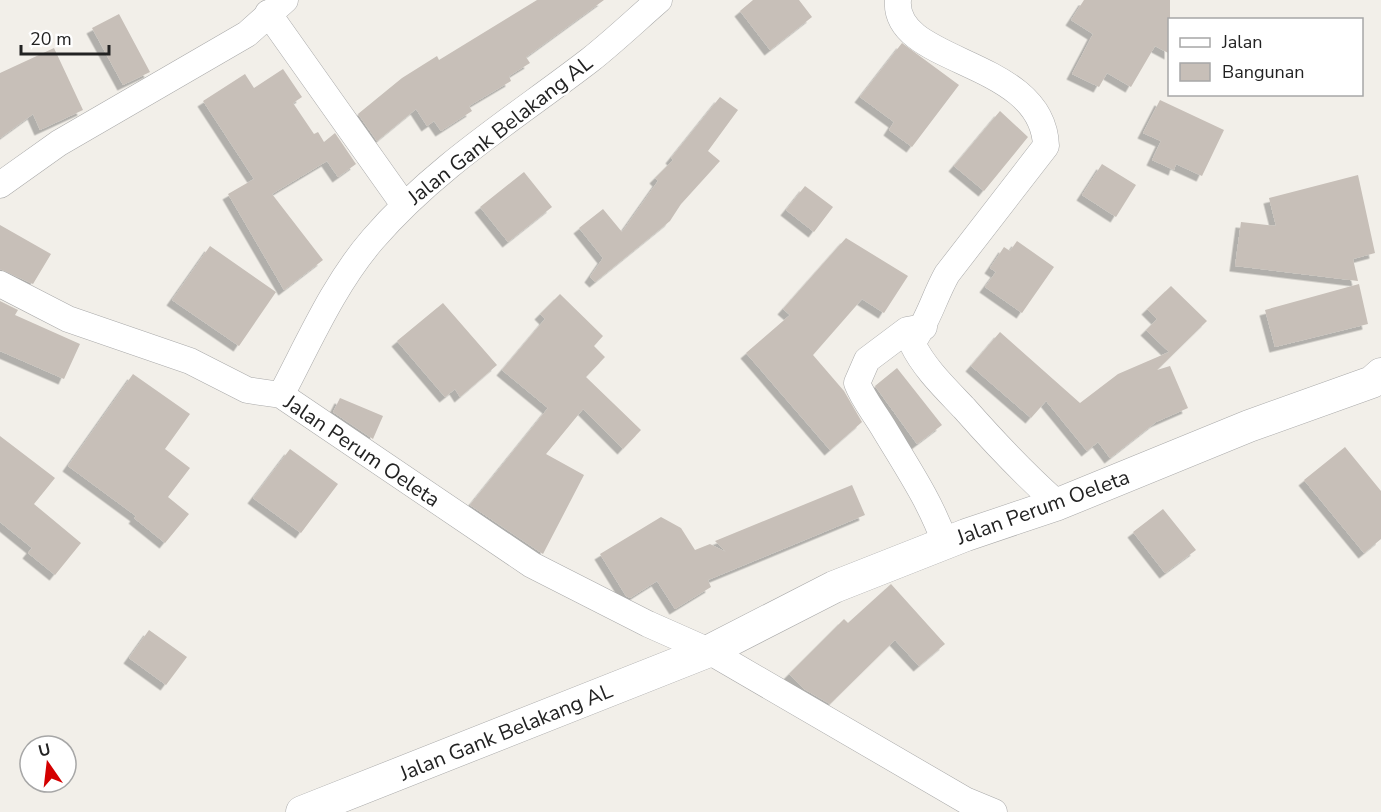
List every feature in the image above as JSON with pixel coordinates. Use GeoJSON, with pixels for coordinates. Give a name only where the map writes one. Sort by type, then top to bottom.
{"type":"FeatureCollection","features":[{"type":"Feature","properties":{"kind":"street","name":"Jalan Gank Belakang AL"},"geometry":{"type":"LineString","coordinates":[[281,395],[328,306],[371,241],[404,205],[455,161],[592,58],[659,0]]}},
{"type":"Feature","properties":{"kind":"street"},"geometry":{"type":"LineString","coordinates":[[898,0],[897,12],[906,27],[938,50],[998,78],[1029,100],[1045,130],[1046,146],[947,274],[935,295],[925,326],[912,343],[919,357],[1024,475],[1058,504]]}},
{"type":"Feature","properties":{"kind":"street"},"geometry":{"type":"LineString","coordinates":[[0,185],[59,143],[247,34],[276,7],[404,205]]}},
{"type":"Feature","properties":{"kind":"street","name":"Jalan Perum Oeleta"},"geometry":{"type":"LineString","coordinates":[[0,284],[68,319],[190,361],[246,390],[281,395],[532,565],[709,651],[965,800],[994,812]]}},
{"type":"Feature","properties":{"kind":"street"},"geometry":{"type":"LineString","coordinates":[[925,326],[907,330],[867,360],[856,383],[861,395],[882,424],[937,522],[945,543]]}},
{"type":"Feature","properties":{"kind":"street","name":"Jalan Perum Oeleta"},"geometry":{"type":"LineString","coordinates":[[709,651],[834,587],[945,543],[1058,504],[1249,426],[1372,382],[1381,374]]}},
{"type":"Feature","properties":{"kind":"street","name":"Jalan Gank Belakang AL"},"geometry":{"type":"LineString","coordinates":[[302,812],[709,651]]}},
{"type":"Feature","properties":{"kind":"building"},"geometry":{"type":"Polygon","coordinates":[[[537,0],[604,0],[526,57],[530,63],[509,76],[511,81],[469,106],[472,111],[441,131],[434,121],[427,126],[416,109],[377,141],[358,114],[402,78],[437,56],[439,60],[537,0]]]}},
{"type":"Feature","properties":{"kind":"building"},"geometry":{"type":"Polygon","coordinates":[[[753,0],[799,0],[812,17],[770,50],[740,11],[753,0]]]}},
{"type":"Feature","properties":{"kind":"building"},"geometry":{"type":"Polygon","coordinates":[[[1084,0],[1170,0],[1168,53],[1155,46],[1131,87],[1107,73],[1099,87],[1072,74],[1093,34],[1071,20],[1084,0]]]}},
{"type":"Feature","properties":{"kind":"building"},"geometry":{"type":"Polygon","coordinates":[[[119,14],[150,72],[123,85],[92,28],[119,14]]]}},
{"type":"Feature","properties":{"kind":"building"},"geometry":{"type":"Polygon","coordinates":[[[902,43],[959,85],[912,147],[889,130],[894,122],[860,97],[902,43]]]}},
{"type":"Feature","properties":{"kind":"building"},"geometry":{"type":"Polygon","coordinates":[[[54,48],[83,110],[40,130],[33,114],[0,138],[0,73],[54,48]]]}},
{"type":"Feature","properties":{"kind":"building"},"geometry":{"type":"Polygon","coordinates":[[[283,69],[302,97],[293,103],[314,134],[318,132],[324,142],[335,133],[356,164],[338,177],[327,161],[272,194],[323,260],[284,290],[228,194],[254,179],[203,101],[245,74],[254,88],[283,69]]]}},
{"type":"Feature","properties":{"kind":"building"},"geometry":{"type":"Polygon","coordinates":[[[720,97],[738,110],[708,151],[720,161],[681,204],[670,221],[595,282],[590,277],[603,258],[579,228],[603,209],[622,232],[658,181],[655,178],[673,160],[671,158],[720,97]]]}},
{"type":"Feature","properties":{"kind":"building"},"geometry":{"type":"Polygon","coordinates":[[[1160,100],[1224,130],[1202,176],[1176,164],[1174,170],[1152,160],[1161,141],[1143,133],[1160,100]]]}},
{"type":"Feature","properties":{"kind":"building"},"geometry":{"type":"Polygon","coordinates":[[[1000,111],[1028,137],[984,191],[954,166],[1000,111]]]}},
{"type":"Feature","properties":{"kind":"building"},"geometry":{"type":"Polygon","coordinates":[[[1102,164],[1136,185],[1116,217],[1082,195],[1102,164]]]}},
{"type":"Feature","properties":{"kind":"building"},"geometry":{"type":"Polygon","coordinates":[[[524,172],[552,207],[508,242],[480,207],[524,172]]]}},
{"type":"Feature","properties":{"kind":"building"},"geometry":{"type":"Polygon","coordinates":[[[1358,175],[1375,253],[1353,259],[1358,281],[1235,266],[1241,222],[1276,226],[1269,198],[1358,175]]]}},
{"type":"Feature","properties":{"kind":"building"},"geometry":{"type":"Polygon","coordinates":[[[805,186],[833,207],[814,232],[786,210],[805,186]]]}},
{"type":"Feature","properties":{"kind":"building"},"geometry":{"type":"Polygon","coordinates":[[[0,225],[51,254],[33,284],[0,269],[0,225]]]}},
{"type":"Feature","properties":{"kind":"building"},"geometry":{"type":"Polygon","coordinates":[[[846,238],[908,276],[884,313],[862,299],[813,355],[844,391],[862,422],[830,450],[746,353],[790,315],[783,309],[846,238]]]}},
{"type":"Feature","properties":{"kind":"building"},"geometry":{"type":"Polygon","coordinates":[[[1017,241],[1054,267],[1022,313],[985,287],[996,272],[990,268],[1004,247],[1010,251],[1017,241]]]}},
{"type":"Feature","properties":{"kind":"building"},"geometry":{"type":"Polygon","coordinates":[[[210,246],[276,292],[239,346],[172,300],[210,246]]]}},
{"type":"Feature","properties":{"kind":"building"},"geometry":{"type":"Polygon","coordinates":[[[1359,284],[1368,324],[1275,347],[1265,310],[1359,284]]]}},
{"type":"Feature","properties":{"kind":"building"},"geometry":{"type":"Polygon","coordinates":[[[1171,286],[1207,321],[1157,370],[1170,366],[1188,408],[1156,422],[1110,458],[1098,442],[1087,451],[1046,401],[1031,418],[971,366],[1000,332],[1080,403],[1118,374],[1169,352],[1146,330],[1157,319],[1147,309],[1171,286]]]}},
{"type":"Feature","properties":{"kind":"building"},"geometry":{"type":"Polygon","coordinates":[[[560,294],[603,336],[594,346],[605,357],[586,377],[641,430],[623,449],[583,409],[546,454],[584,475],[543,554],[470,505],[548,408],[502,370],[545,319],[540,314],[560,294]]]}},
{"type":"Feature","properties":{"kind":"building"},"geometry":{"type":"Polygon","coordinates":[[[0,301],[18,310],[15,315],[80,344],[64,379],[0,351],[0,301]]]}},
{"type":"Feature","properties":{"kind":"building"},"geometry":{"type":"Polygon","coordinates":[[[443,303],[497,365],[460,397],[455,389],[445,397],[397,341],[443,303]]]}},
{"type":"Feature","properties":{"kind":"building"},"geometry":{"type":"Polygon","coordinates":[[[897,368],[942,425],[917,444],[875,386],[897,368]]]}},
{"type":"Feature","properties":{"kind":"building"},"geometry":{"type":"Polygon","coordinates":[[[133,374],[190,414],[165,449],[190,468],[168,497],[189,514],[165,543],[134,518],[136,516],[68,466],[133,374]]]}},
{"type":"Feature","properties":{"kind":"building"},"geometry":{"type":"Polygon","coordinates":[[[340,398],[383,416],[373,439],[333,412],[340,398]]]}},
{"type":"Feature","properties":{"kind":"building"},"geometry":{"type":"Polygon","coordinates":[[[0,436],[55,478],[34,504],[81,543],[55,575],[28,553],[32,548],[0,522],[0,436]]]}},
{"type":"Feature","properties":{"kind":"building"},"geometry":{"type":"Polygon","coordinates":[[[1345,447],[1381,491],[1381,539],[1364,553],[1304,480],[1345,447]]]}},
{"type":"Feature","properties":{"kind":"building"},"geometry":{"type":"Polygon","coordinates":[[[290,449],[338,484],[301,533],[253,498],[290,449]]]}},
{"type":"Feature","properties":{"kind":"building"},"geometry":{"type":"Polygon","coordinates":[[[852,485],[865,515],[708,580],[711,587],[675,609],[657,581],[630,598],[626,596],[600,554],[661,517],[681,528],[695,550],[710,544],[726,552],[715,541],[852,485]]]}},
{"type":"Feature","properties":{"kind":"building"},"geometry":{"type":"Polygon","coordinates":[[[1163,509],[1196,550],[1165,573],[1133,532],[1163,509]]]}},
{"type":"Feature","properties":{"kind":"building"},"geometry":{"type":"Polygon","coordinates":[[[891,584],[945,644],[919,666],[895,640],[830,704],[804,689],[789,674],[844,619],[848,623],[891,584]]]}},
{"type":"Feature","properties":{"kind":"building"},"geometry":{"type":"Polygon","coordinates":[[[149,630],[187,657],[166,685],[129,658],[149,630]]]}}]}
